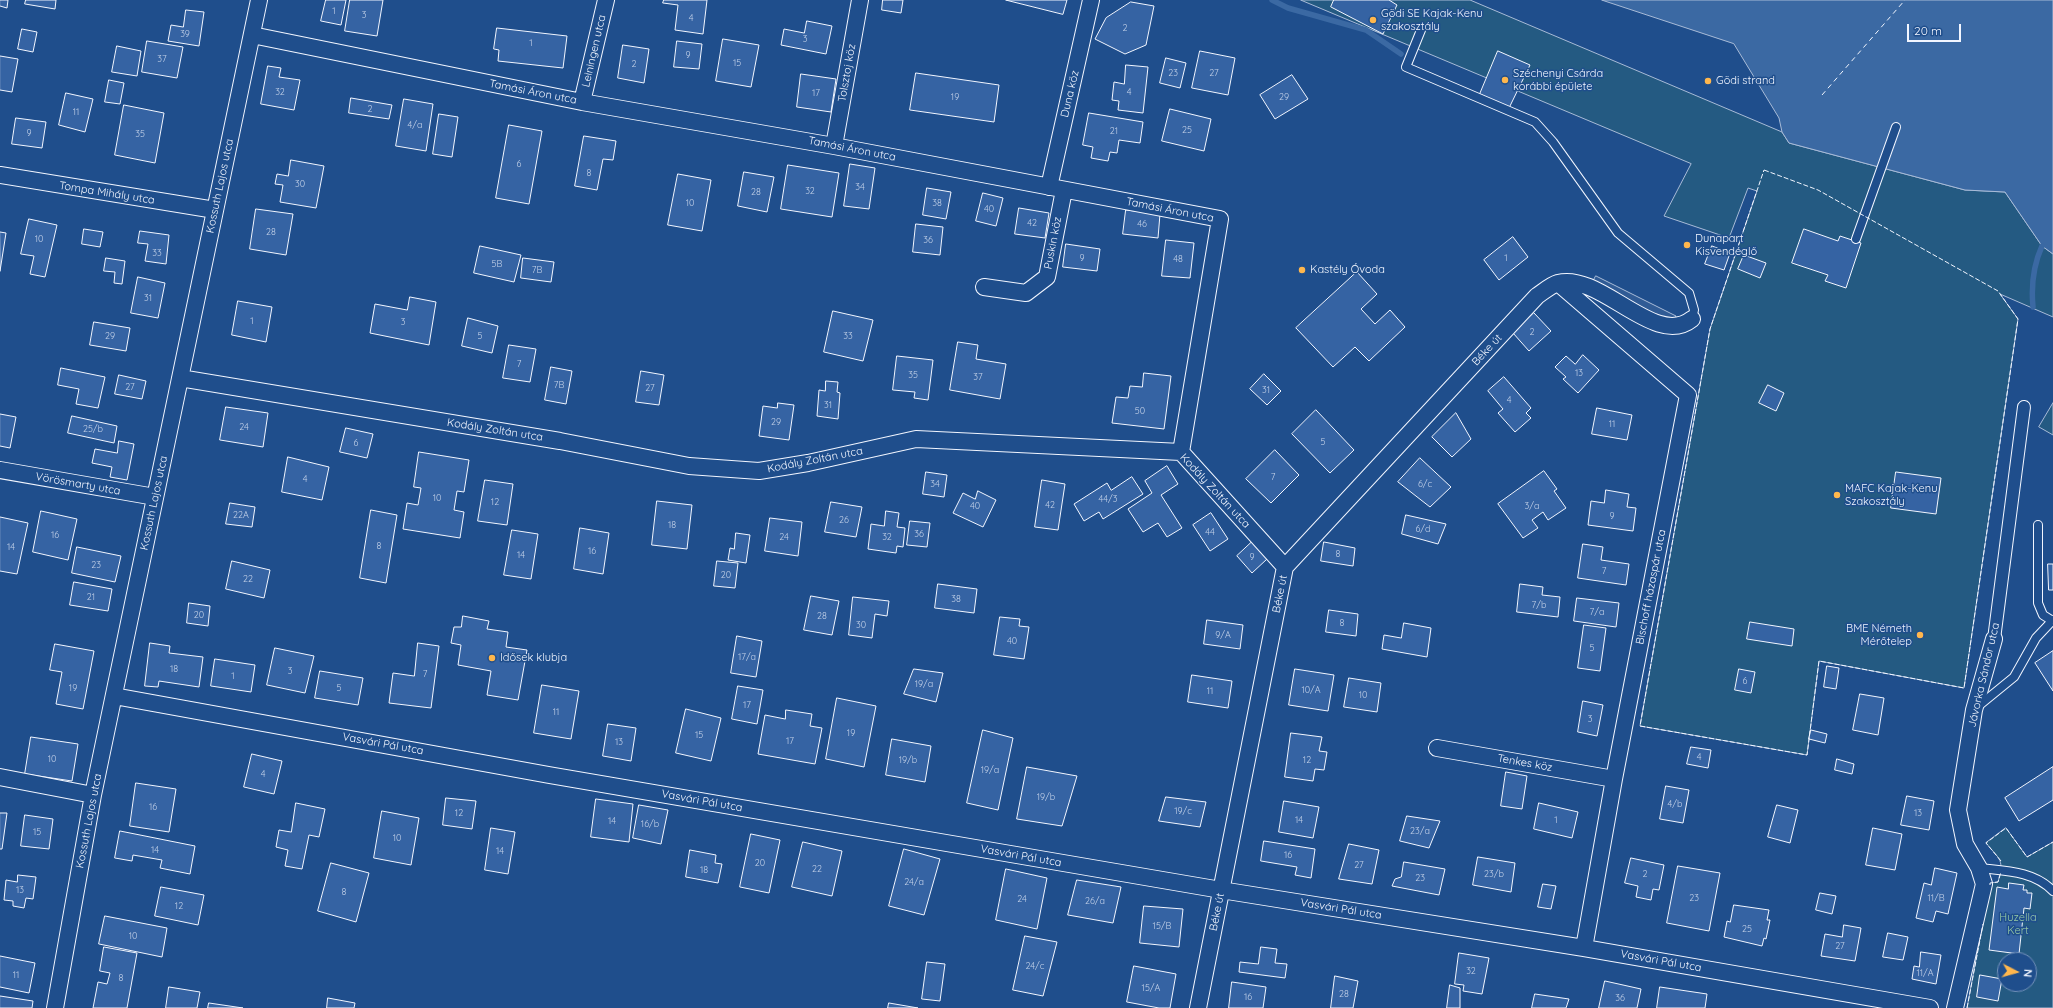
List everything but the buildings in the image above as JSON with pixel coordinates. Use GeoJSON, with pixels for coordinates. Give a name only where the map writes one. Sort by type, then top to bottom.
{"type":"FeatureCollection","features":[{"type":"Feature","properties":{"kind":"street","name":"Kossuth Lajos utca"},"geometry":{"type":"LineString","coordinates":[[55,1008],[93,795],[259,0]]}},
{"type":"Feature","properties":{"kind":"street","name":"Leiningen utca"},"geometry":{"type":"LineString","coordinates":[[582,102],[606,0]]}},
{"type":"Feature","properties":{"kind":"street","name":"Tolsztoj köz"},"geometry":{"type":"LineString","coordinates":[[834,146],[860,0]]}},
{"type":"Feature","properties":{"kind":"street","name":"Duna köz"},"geometry":{"type":"LineString","coordinates":[[1056,188],[1091,0]]}},
{"type":"Feature","properties":{"kind":"street","name":"Tamási Áron utca"},"geometry":{"type":"LineString","coordinates":[[252,35],[582,102],[834,146],[1220,219],[1181,452]]}},
{"type":"Feature","properties":{"kind":"street","name":"Tompa Mihály utca"},"geometry":{"type":"LineString","coordinates":[[0,175],[215,210]]}},
{"type":"Feature","properties":{"kind":"street","name":"Puskin köz"},"geometry":{"type":"LineString","coordinates":[[984,287],[1026,293],[1047,277],[1056,188]]}},
{"type":"Feature","properties":{"kind":"street"},"geometry":{"type":"LineString","coordinates":[[1558,284],[1572,283],[1590,287],[1664,326],[1677,327],[1692,319]]}},
{"type":"Feature","properties":{"kind":"street","name":"Béke út"},"geometry":{"type":"LineString","coordinates":[[1198,1008],[1285,567],[1536,296],[1558,284]]}},
{"type":"Feature","properties":{"kind":"street","name":"Bischoff házaspár utca"},"geometry":{"type":"LineString","coordinates":[[1558,284],[1688,395],[1614,779],[1584,948]]}},
{"type":"Feature","properties":{"kind":"street","name":"Kodály Zoltán utca"},"geometry":{"type":"LineString","coordinates":[[180,378],[560,441],[697,466],[759,471],[808,463],[916,439],[1181,452],[1285,567]]}},
{"type":"Feature","properties":{"kind":"street","name":"Jávorka Sándor utca"},"geometry":{"type":"LineString","coordinates":[[1955,1008],[1984,884],[1979,868],[1965,844],[1958,810],[1974,710],[1994,639],[2024,407]]}},
{"type":"Feature","properties":{"kind":"street","name":"Vörösmarty utca"},"geometry":{"type":"LineString","coordinates":[[0,470],[155,497]]}},
{"type":"Feature","properties":{"kind":"street","name":"Vasvári Pál utca"},"geometry":{"type":"LineString","coordinates":[[114,696],[557,776],[1221,890],[1584,948],[1930,1008]]}},
{"type":"Feature","properties":{"kind":"street","name":"Tenkes köz"},"geometry":{"type":"LineString","coordinates":[[1437,748],[1614,779]]}},
{"type":"Feature","properties":{"kind":"street"},"geometry":{"type":"LineString","coordinates":[[0,777],[93,795]]}},
{"type":"Feature","properties":{"kind":"lane"},"geometry":{"type":"LineString","coordinates":[[1421,30],[1406,67],[1535,122],[1553,142],[1618,232],[1689,293],[1694,310],[1692,319]]}},
{"type":"Feature","properties":{"kind":"lane"},"geometry":{"type":"LineString","coordinates":[[1856,239],[1896,127]]}},
{"type":"Feature","properties":{"kind":"lane"},"geometry":{"type":"LineString","coordinates":[[1974,710],[2014,677],[2036,638],[2052,620],[2042,615],[2038,603],[2038,525]]}},
{"type":"Feature","properties":{"kind":"lane"},"geometry":{"type":"LineString","coordinates":[[1979,868],[2032,876],[2046,884],[2053,891]]}},
{"type":"Feature","properties":{"kind":"green space","name":"MAFC Kajak-Kenu Szakosztály"},"geometry":{"type":"Polygon","coordinates":[[[1301,0],[1470,0],[1782,132],[1789,143],[1965,190],[2005,192],[2042,246],[2053,254],[2053,317],[2000,294],[2018,319],[1964,688],[1819,661],[1807,755],[1640,726],[1710,329],[1757,191],[1748,188],[1729,238],[1664,216],[1691,164],[1301,0]]]}},
{"type":"Feature","properties":{"kind":"green space"},"geometry":{"type":"Polygon","coordinates":[[[2053,403],[2053,435],[2039,427],[2053,403]]]}},
{"type":"Feature","properties":{"kind":"green space","name":"Huzella Kert"},"geometry":{"type":"Polygon","coordinates":[[[2006,828],[2027,857],[2053,842],[2053,1008],[1967,1008],[1990,883],[1998,882],[2001,869],[2001,864],[1998,857],[1986,843],[2006,828]]]}},
{"type":"Feature","properties":{"kind":"shaded area"},"geometry":{"type":"Polygon","coordinates":[[[1602,0],[2053,0],[2053,254],[2042,246],[2005,192],[1965,190],[1789,143],[1782,132],[1779,118],[1734,44],[1602,0]]]}},
{"type":"Feature","properties":{"kind":"shaded area"},"geometry":{"type":"Polygon","coordinates":[[[1596,276],[1676,316],[1670,327],[1590,287],[1596,276]]]}},
{"type":"Feature","properties":{"kind":"waterway"},"geometry":{"type":"LineString","coordinates":[[1272,0],[1288,8],[1366,30],[1401,54]]}},
{"type":"Feature","properties":{"kind":"waterway"},"geometry":{"type":"LineString","coordinates":[[2033,307],[2033,276],[2042,246]]}},
{"type":"Feature","properties":{"kind":"ferry route"},"geometry":{"type":"LineString","coordinates":[[1822,95],[1905,0]]}},
{"type":"Feature","properties":{"kind":"fence"},"geometry":{"type":"LineString","coordinates":[[1764,170],[1818,190],[1998,291],[2018,319],[1964,688],[1819,661],[1807,755],[1640,726],[1710,329],[1764,170]]}},
{"type":"Feature","properties":{"kind":"fence"},"geometry":{"type":"LineString","coordinates":[[2001,861],[1986,843],[2006,828],[2027,857],[2053,842]]}},
{"type":"Feature","properties":{"kind":"fence"},"geometry":{"type":"LineString","coordinates":[[1990,885],[1990,883],[1998,882],[2001,872]]}},
{"type":"Feature","properties":{"kind":"fence"},"geometry":{"type":"LineString","coordinates":[[1967,1008],[1983,924]]}},
{"type":"Feature","properties":{"kind":"place","name":"Gödi SE Kajak-Kenu szakosztály"},"geometry":{"type":"Point","coordinates":[1373,20]}},
{"type":"Feature","properties":{"kind":"place","name":"Széchenyi Csárda korábbi épülete"},"geometry":{"type":"Point","coordinates":[1505,80]}},
{"type":"Feature","properties":{"kind":"place","name":"Gödi strand"},"geometry":{"type":"Point","coordinates":[1708,81]}},
{"type":"Feature","properties":{"kind":"place","name":"Dunapart Kisvendéglő"},"geometry":{"type":"Point","coordinates":[1687,245]}},
{"type":"Feature","properties":{"kind":"place","name":"Kastély Óvoda"},"geometry":{"type":"Point","coordinates":[1302,270]}},
{"type":"Feature","properties":{"kind":"place","name":"MAFC Kajak-Kenu Szakosztály"},"geometry":{"type":"Point","coordinates":[1837,495]}},
{"type":"Feature","properties":{"kind":"place","name":"BME Németh Mérőtelep"},"geometry":{"type":"Point","coordinates":[1920,635]}},
{"type":"Feature","properties":{"kind":"place","name":"Idősek klubja"},"geometry":{"type":"Point","coordinates":[492,658]}}]}
